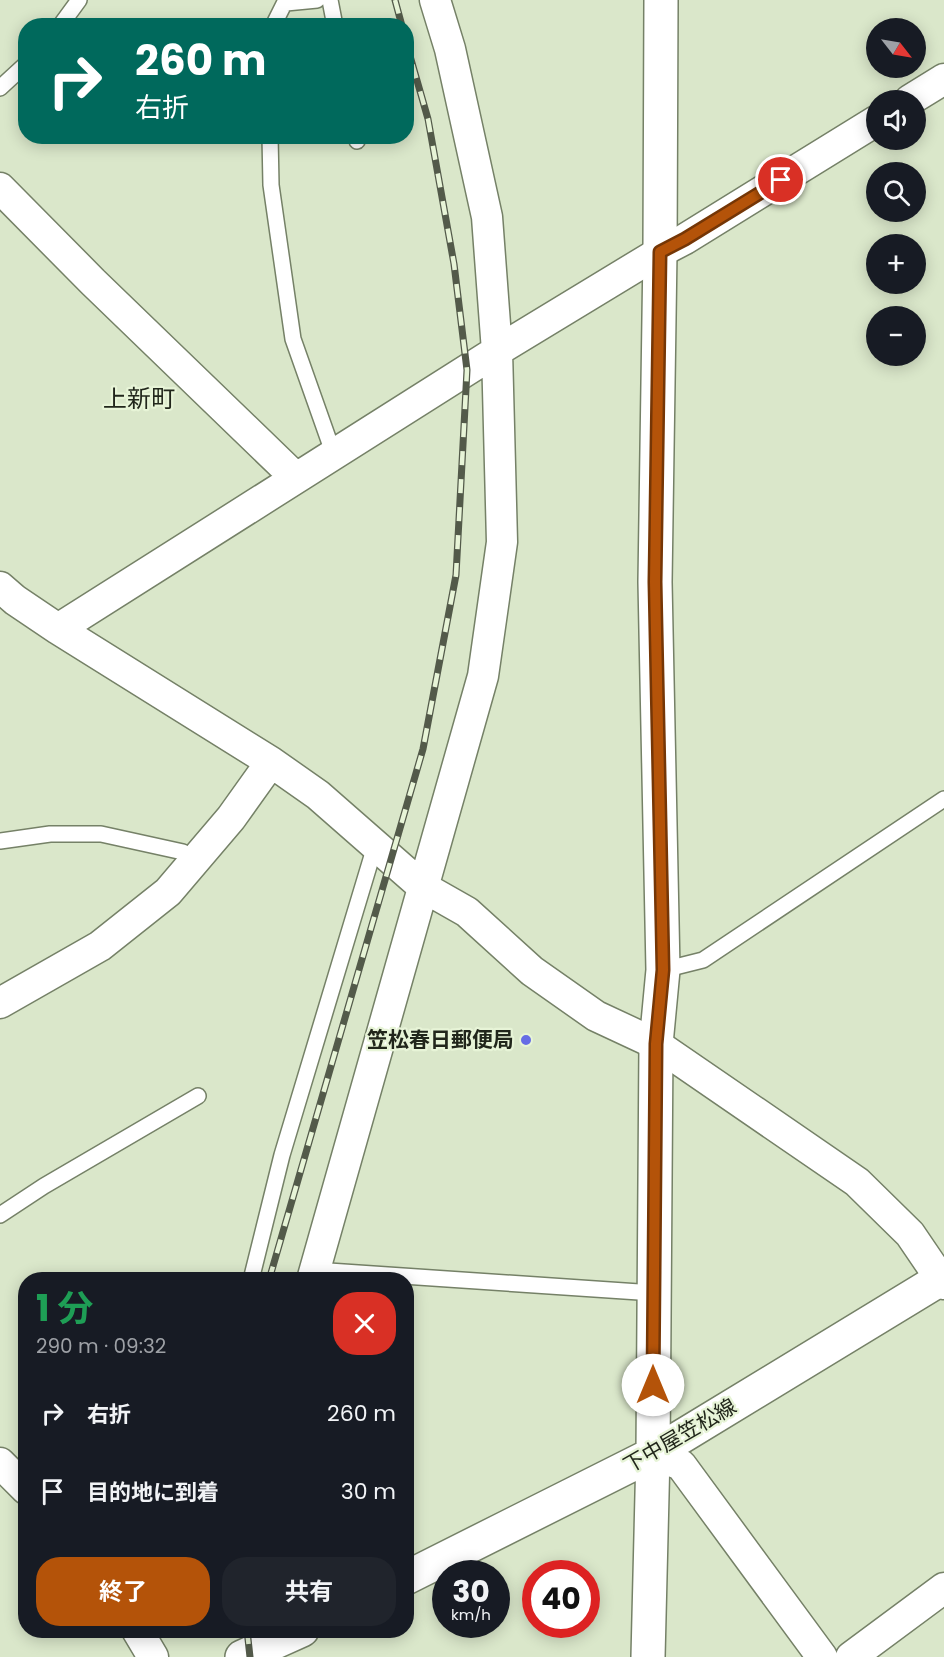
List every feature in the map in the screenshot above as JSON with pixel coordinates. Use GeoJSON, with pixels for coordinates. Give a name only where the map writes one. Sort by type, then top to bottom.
{"type":"FeatureCollection","features":[{"type":"Feature","properties":{"kind":"street"},"geometry":{"type":"LineString","coordinates":[[314,1272],[441,831],[483,676],[502,542],[497,351],[487,218],[450,49],[435,0]]}},
{"type":"Feature","properties":{"kind":"street"},"geometry":{"type":"LineString","coordinates":[[648,1657],[653,1454],[656,1044],[663,970],[655,582],[662,0]]}},
{"type":"Feature","properties":{"kind":"street"},"geometry":{"type":"LineString","coordinates":[[926,90],[944,79]]}},
{"type":"Feature","properties":{"kind":"street"},"geometry":{"type":"LineString","coordinates":[[58,629],[497,351],[866,127]]}},
{"type":"Feature","properties":{"kind":"street"},"geometry":{"type":"LineString","coordinates":[[0,188],[93,282],[296,478]]}},
{"type":"Feature","properties":{"kind":"street"},"geometry":{"type":"LineString","coordinates":[[5,599],[58,629],[271,762],[318,795],[423,887],[466,912],[532,971],[596,1016],[656,1044],[857,1182],[910,1234],[943,1280]]}},
{"type":"Feature","properties":{"kind":"street"},"geometry":{"type":"LineString","coordinates":[[0,1003],[100,946],[168,892],[231,818],[271,762]]}},
{"type":"Feature","properties":{"kind":"street","name":"下中屋笠松線"},"geometry":{"type":"LineString","coordinates":[[414,1574],[653,1454],[943,1280]]}},
{"type":"Feature","properties":{"kind":"street"},"geometry":{"type":"LineString","coordinates":[[653,1454],[681,1465],[822,1657]]}},
{"type":"Feature","properties":{"kind":"street"},"geometry":{"type":"LineString","coordinates":[[0,1463],[18,1481]]}},
{"type":"Feature","properties":{"kind":"street"},"geometry":{"type":"LineString","coordinates":[[851,1657],[944,1588]]}},
{"type":"Feature","properties":{"kind":"street"},"geometry":{"type":"LineString","coordinates":[[142,1638],[153,1657]]}},
{"type":"Feature","properties":{"kind":"street"},"geometry":{"type":"LineString","coordinates":[[242,1657],[287,1640]]}},
{"type":"Feature","properties":{"kind":"lane"},"geometry":{"type":"LineString","coordinates":[[66,18],[79,0]]}},
{"type":"Feature","properties":{"kind":"lane"},"geometry":{"type":"LineString","coordinates":[[277,18],[286,1],[317,0]]}},
{"type":"Feature","properties":{"kind":"lane"},"geometry":{"type":"LineString","coordinates":[[330,0],[333,18]]}},
{"type":"Feature","properties":{"kind":"lane"},"geometry":{"type":"LineString","coordinates":[[0,88],[18,71]]}},
{"type":"Feature","properties":{"kind":"lane"},"geometry":{"type":"LineString","coordinates":[[270,144],[271,185],[293,339],[334,455]]}},
{"type":"Feature","properties":{"kind":"lane"},"geometry":{"type":"LineString","coordinates":[[663,970],[703,960],[944,799]]}},
{"type":"Feature","properties":{"kind":"lane"},"geometry":{"type":"LineString","coordinates":[[0,841],[50,834],[101,834],[183,852],[193,862]]}},
{"type":"Feature","properties":{"kind":"lane"},"geometry":{"type":"LineString","coordinates":[[253,1272],[282,1155],[375,846]]}},
{"type":"Feature","properties":{"kind":"lane"},"geometry":{"type":"LineString","coordinates":[[0,1215],[44,1186],[198,1096]]}},
{"type":"Feature","properties":{"kind":"lane"},"geometry":{"type":"LineString","coordinates":[[414,1280],[654,1293]]}},
{"type":"Feature","properties":{"kind":"railway"},"geometry":{"type":"LineString","coordinates":[[395,0],[400,18]]}},
{"type":"Feature","properties":{"kind":"railway"},"geometry":{"type":"LineString","coordinates":[[271,1272],[423,749],[456,575],[467,370],[454,264],[428,119],[414,70]]}},
{"type":"Feature","properties":{"kind":"railway"},"geometry":{"type":"LineString","coordinates":[[248,1638],[250,1657]]}},
{"type":"Feature","properties":{"kind":"place","name":"笠松春日郵便局"},"geometry":{"type":"Point","coordinates":[526,1040]}},
{"type":"Feature","properties":{"kind":"district","name":"上新町"},"geometry":{"type":"Point","coordinates":[139,399]}},
{"type":"Feature","properties":{"kind":"route"},"geometry":{"type":"LineString","coordinates":[[653,1385],[656,1044],[663,970],[655,582],[660,252],[781,180]]}}]}
